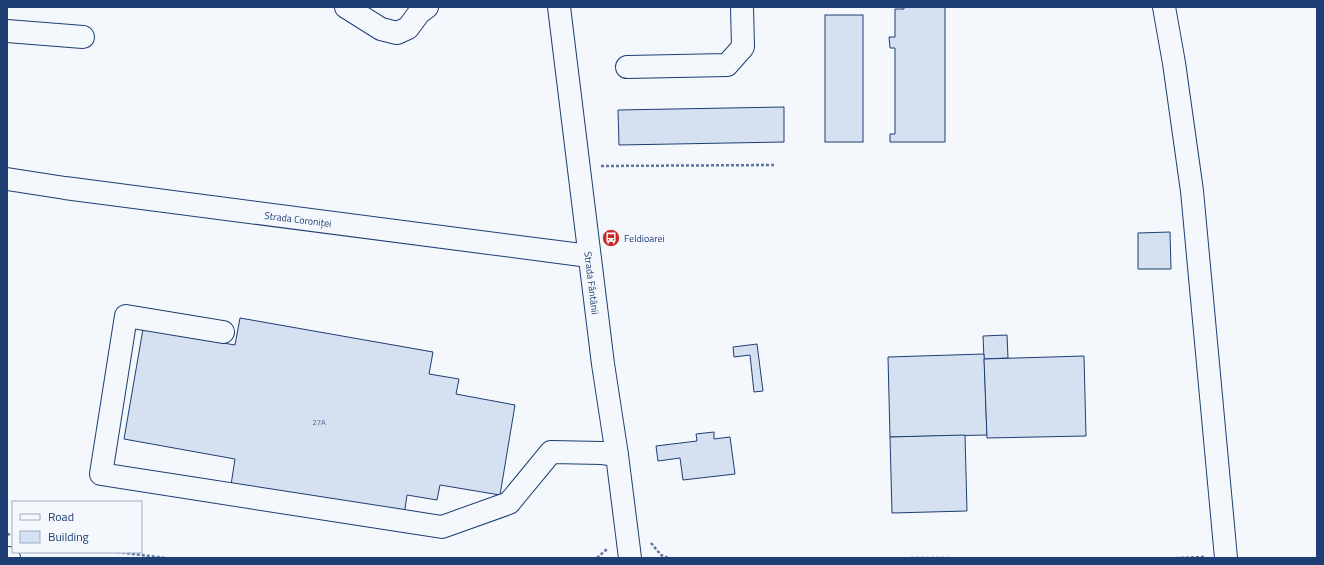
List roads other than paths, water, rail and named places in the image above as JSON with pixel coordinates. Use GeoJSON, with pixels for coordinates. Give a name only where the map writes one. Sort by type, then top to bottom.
{"type":"FeatureCollection","features":[{"type":"Feature","properties":{"kind":"street"},"geometry":{"type":"LineString","coordinates":[[346,7],[381,29],[397,33],[408,28],[427,7]]}},
{"type":"Feature","properties":{"kind":"street","name":"Strada Fântânii"},"geometry":{"type":"LineString","coordinates":[[559,7],[602,364],[617,455],[630,558]]}},
{"type":"Feature","properties":{"kind":"street"},"geometry":{"type":"LineString","coordinates":[[627,67],[727,65],[743,47],[742,7]]}},
{"type":"Feature","properties":{"kind":"street"},"geometry":{"type":"LineString","coordinates":[[1164,7],[1174,63],[1192,191],[1226,557]]}},
{"type":"Feature","properties":{"kind":"street"},"geometry":{"type":"LineString","coordinates":[[7,31],[83,37]]}},
{"type":"Feature","properties":{"kind":"street","name":"Strada Coroniței"},"geometry":{"type":"LineString","coordinates":[[7,179],[589,256]]}},
{"type":"Feature","properties":{"kind":"street"},"geometry":{"type":"LineString","coordinates":[[223,332],[126,316],[101,474],[442,527],[509,503],[551,452],[602,453],[617,455]]}},
{"type":"Feature","properties":{"kind":"place","name":"Feldioarei"},"geometry":{"type":"Point","coordinates":[611,238]}}]}
